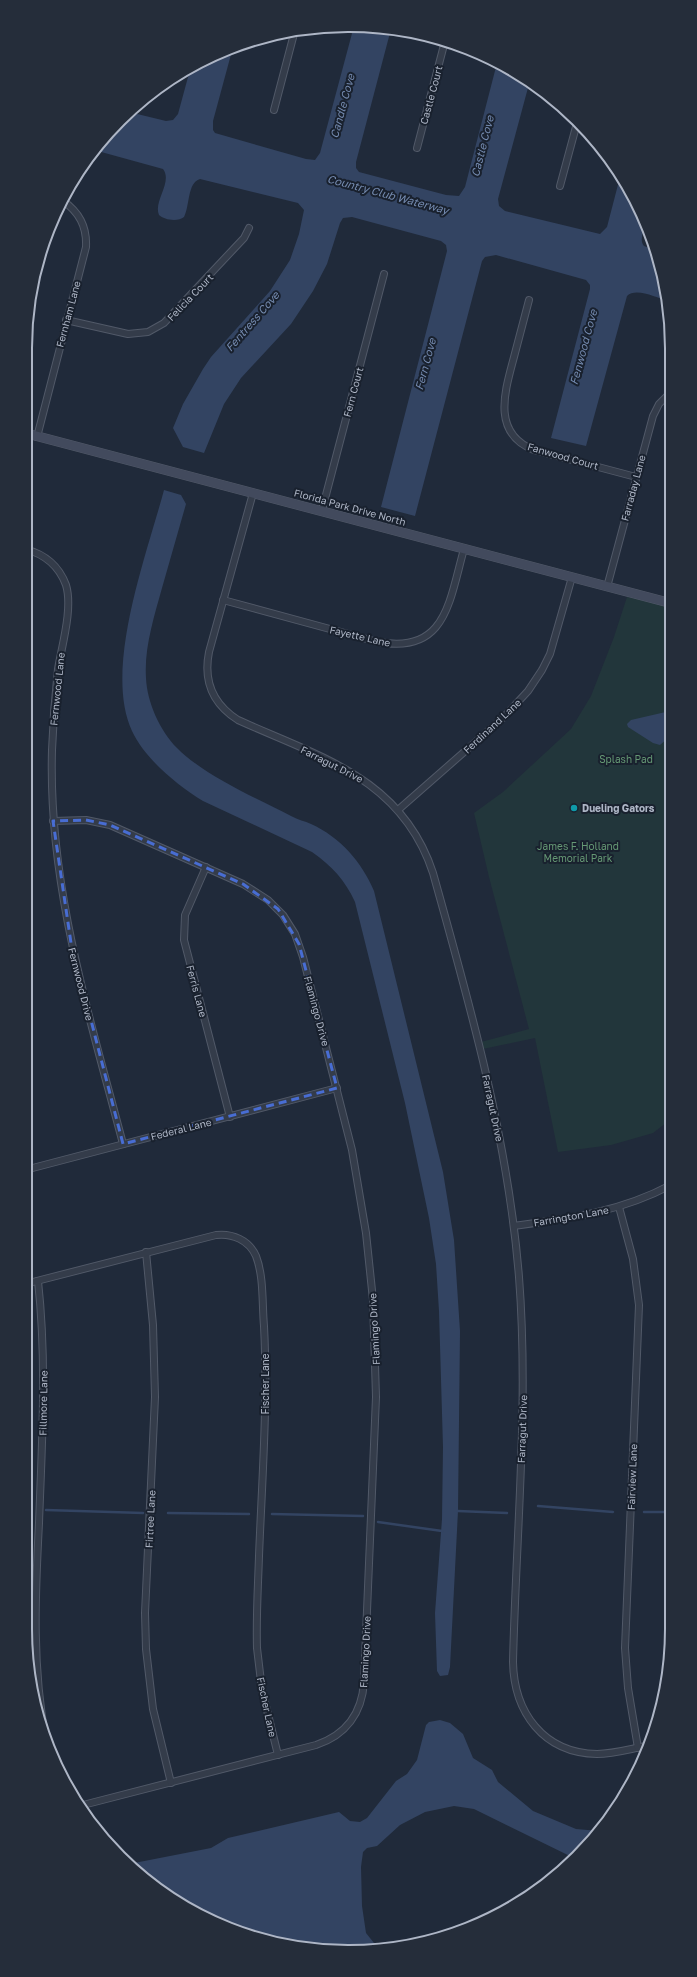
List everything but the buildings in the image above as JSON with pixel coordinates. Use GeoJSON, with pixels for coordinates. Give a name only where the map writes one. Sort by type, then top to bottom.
{"type":"FeatureCollection","features":[{"type":"Feature","properties":{"kind":"street"},"geometry":{"type":"LineString","coordinates":[[274,110],[293,37]]}},
{"type":"Feature","properties":{"kind":"street","name":"Castle Court"},"geometry":{"type":"LineString","coordinates":[[417,148],[443,47]]}},
{"type":"Feature","properties":{"kind":"street"},"geometry":{"type":"LineString","coordinates":[[560,186],[575,129]]}},
{"type":"Feature","properties":{"kind":"street","name":"Fernham Lane"},"geometry":{"type":"LineString","coordinates":[[37,437],[66,320],[84,257],[86,238],[83,223],[73,208],[67,204]]}},
{"type":"Feature","properties":{"kind":"street","name":"Felicia Court"},"geometry":{"type":"LineString","coordinates":[[66,320],[128,334],[142,333],[155,329],[164,324],[183,305],[244,238],[249,228]]}},
{"type":"Feature","properties":{"kind":"street","name":"Fern Court"},"geometry":{"type":"LineString","coordinates":[[322,510],[384,274]]}},
{"type":"Feature","properties":{"kind":"street","name":"Fanwood Court"},"geometry":{"type":"LineString","coordinates":[[529,300],[506,390],[504,408],[508,428],[521,443],[534,450],[636,477]]}},
{"type":"Feature","properties":{"kind":"street","name":"Farraday Lane"},"geometry":{"type":"LineString","coordinates":[[607,587],[655,410],[665,399]]}},
{"type":"Feature","properties":{"kind":"street","name":"Florida Park Drive North"},"geometry":{"type":"LineString","coordinates":[[32,436],[322,510],[665,602]]}},
{"type":"Feature","properties":{"kind":"street","name":"Farragut Drive"},"geometry":{"type":"LineString","coordinates":[[253,493],[209,652],[206,667],[209,686],[216,701],[225,711],[238,720],[359,776],[382,793],[398,810],[424,849],[437,886],[492,1096],[514,1226],[521,1297],[524,1388],[513,1646],[513,1672],[516,1690],[521,1706],[532,1723],[547,1737],[564,1747],[578,1752],[597,1754],[642,1747]]}},
{"type":"Feature","properties":{"kind":"street","name":"Fayette Lane"},"geometry":{"type":"LineString","coordinates":[[223,600],[374,641],[404,644],[421,639],[440,624],[446,611],[464,549]]}},
{"type":"Feature","properties":{"kind":"street","name":"Fernwood Lane"},"geometry":{"type":"LineString","coordinates":[[32,552],[39,554],[52,563],[64,580],[68,599],[54,717],[52,763],[53,821]]}},
{"type":"Feature","properties":{"kind":"street","name":"Ferdinand Lane"},"geometry":{"type":"LineString","coordinates":[[398,810],[504,717],[528,691],[542,670],[550,654],[572,577]]}},
{"type":"Feature","properties":{"kind":"street","name":"Flamingo Drive"},"geometry":{"type":"LineString","coordinates":[[53,821],[86,820],[110,825],[206,867],[243,884],[260,894],[278,909],[292,929],[303,956],[352,1150],[372,1280],[376,1342],[376,1397],[364,1690],[360,1705],[355,1715],[338,1735],[322,1743],[85,1804]]}},
{"type":"Feature","properties":{"kind":"street","name":"Fernwood Drive"},"geometry":{"type":"LineString","coordinates":[[53,821],[59,873],[71,943],[123,1144]]}},
{"type":"Feature","properties":{"kind":"street","name":"Ferris Lane"},"geometry":{"type":"LineString","coordinates":[[206,867],[185,916],[184,940],[230,1117]]}},
{"type":"Feature","properties":{"kind":"street","name":"Federal Lane"},"geometry":{"type":"LineString","coordinates":[[32,1168],[337,1088]]}},
{"type":"Feature","properties":{"kind":"street","name":"Farrington Lane"},"geometry":{"type":"LineString","coordinates":[[514,1226],[582,1216],[619,1207],[665,1187]]}},
{"type":"Feature","properties":{"kind":"street","name":"Fairview Lane"},"geometry":{"type":"LineString","coordinates":[[619,1207],[633,1259],[639,1305],[625,1648],[628,1688],[638,1748]]}},
{"type":"Feature","properties":{"kind":"street","name":"Fischer Lane"},"geometry":{"type":"LineString","coordinates":[[32,1282],[146,1252],[224,1234],[236,1237],[247,1244],[254,1252],[258,1262],[264,1334],[266,1398],[256,1638],[262,1690],[278,1755]]}},
{"type":"Feature","properties":{"kind":"street","name":"Firtree Lane"},"geometry":{"type":"LineString","coordinates":[[146,1252],[153,1325],[155,1397],[146,1613],[146,1650],[153,1709],[171,1783]]}},
{"type":"Feature","properties":{"kind":"street","name":"Fillmore Lane"},"geometry":{"type":"LineString","coordinates":[[38,1281],[42,1331],[44,1392],[35,1632],[37,1679],[39,1696]]}},
{"type":"Feature","properties":{"kind":"highlighted area"},"geometry":{"type":"Polygon","coordinates":[[[86,820],[110,825],[243,884],[278,909],[299,944],[337,1088],[123,1144],[71,943],[53,821],[86,820]]]}},
{"type":"Feature","properties":{"kind":"green space","name":"James F. Holland Memorial Park"},"geometry":{"type":"Polygon","coordinates":[[[627,597],[665,604],[665,1124],[653,1133],[611,1145],[558,1152],[535,1038],[483,1049],[481,1042],[529,1029],[489,877],[474,813],[503,792],[571,729],[591,696],[614,637],[627,597]]]}},
{"type":"Feature","properties":{"kind":"water"},"geometry":{"type":"Polygon","coordinates":[[[352,32],[389,35],[356,162],[356,168],[359,172],[446,195],[459,196],[465,187],[496,69],[528,88],[498,199],[499,206],[505,211],[600,234],[607,227],[618,183],[641,227],[643,233],[642,243],[644,246],[648,248],[661,299],[641,293],[627,296],[586,446],[551,438],[590,285],[586,280],[496,255],[485,257],[482,261],[415,516],[381,507],[447,251],[446,245],[441,241],[352,217],[343,218],[340,223],[327,264],[313,291],[291,324],[241,378],[224,404],[204,453],[183,447],[173,428],[183,404],[211,357],[270,291],[290,260],[299,234],[304,210],[298,203],[200,179],[193,185],[184,217],[175,220],[161,217],[159,215],[158,204],[166,180],[163,169],[101,152],[137,114],[166,121],[173,120],[178,114],[189,75],[231,55],[213,121],[213,130],[215,133],[306,159],[315,160],[320,153],[352,32]]]}},
{"type":"Feature","properties":{"kind":"water"},"geometry":{"type":"Polygon","coordinates":[[[164,490],[181,495],[186,504],[148,644],[146,667],[147,687],[156,716],[165,733],[177,748],[202,768],[231,786],[322,829],[341,843],[363,870],[374,891],[443,1172],[454,1240],[460,1331],[458,1511],[450,1667],[448,1675],[440,1676],[437,1671],[435,1613],[442,1519],[443,1447],[439,1311],[436,1264],[429,1218],[405,1103],[355,902],[342,880],[332,868],[312,852],[193,795],[153,761],[145,752],[132,731],[124,705],[122,676],[125,644],[139,578],[164,490]]]}},
{"type":"Feature","properties":{"kind":"water"},"geometry":{"type":"Polygon","coordinates":[[[665,712],[665,740],[660,745],[653,743],[628,727],[627,724],[631,720],[665,712]]]}},
{"type":"Feature","properties":{"kind":"water"},"geometry":{"type":"Polygon","coordinates":[[[440,1720],[450,1723],[463,1734],[473,1758],[492,1770],[498,1782],[533,1811],[576,1829],[592,1830],[568,1855],[474,1809],[454,1806],[425,1812],[400,1825],[377,1846],[367,1848],[363,1852],[361,1867],[362,1906],[366,1933],[374,1943],[369,1944],[348,1945],[307,1942],[287,1939],[247,1928],[227,1921],[190,1903],[156,1880],[136,1863],[211,1848],[228,1838],[339,1812],[350,1821],[360,1822],[367,1818],[396,1781],[407,1774],[417,1760],[426,1725],[429,1722],[440,1720]]]}},
{"type":"Feature","properties":{"kind":"waterway"},"geometry":{"type":"LineString","coordinates":[[538,1506],[613,1512]]}},
{"type":"Feature","properties":{"kind":"waterway"},"geometry":{"type":"LineString","coordinates":[[46,1510],[143,1513]]}},
{"type":"Feature","properties":{"kind":"waterway"},"geometry":{"type":"LineString","coordinates":[[458,1511],[507,1513]]}},
{"type":"Feature","properties":{"kind":"waterway"},"geometry":{"type":"LineString","coordinates":[[644,1512],[665,1512]]}},
{"type":"Feature","properties":{"kind":"waterway"},"geometry":{"type":"LineString","coordinates":[[168,1513],[249,1514]]}},
{"type":"Feature","properties":{"kind":"waterway"},"geometry":{"type":"LineString","coordinates":[[272,1514],[363,1516]]}},
{"type":"Feature","properties":{"kind":"waterway"},"geometry":{"type":"LineString","coordinates":[[378,1522],[442,1531]]}},
{"type":"Feature","properties":{"kind":"place","name":"Dueling Gators"},"geometry":{"type":"Point","coordinates":[574,808]}},
{"type":"Feature","properties":{"kind":"water label","name":"Candle Cove"},"geometry":{"type":"Point","coordinates":[342,106]}},
{"type":"Feature","properties":{"kind":"water label","name":"Castle Cove"},"geometry":{"type":"Point","coordinates":[482,146]}},
{"type":"Feature","properties":{"kind":"water label","name":"Country Club Waterway"},"geometry":{"type":"Point","coordinates":[388,194]}},
{"type":"Feature","properties":{"kind":"water label","name":"Fentress Cove"},"geometry":{"type":"Point","coordinates":[252,321]}},
{"type":"Feature","properties":{"kind":"water label","name":"Fenwood Cove"},"geometry":{"type":"Point","coordinates":[583,347]}},
{"type":"Feature","properties":{"kind":"water label","name":"Fern Cove"},"geometry":{"type":"Point","coordinates":[425,364]}},
{"type":"Feature","properties":{"kind":"park label","name":"Splash Pad"},"geometry":{"type":"Point","coordinates":[626,759]}}]}
